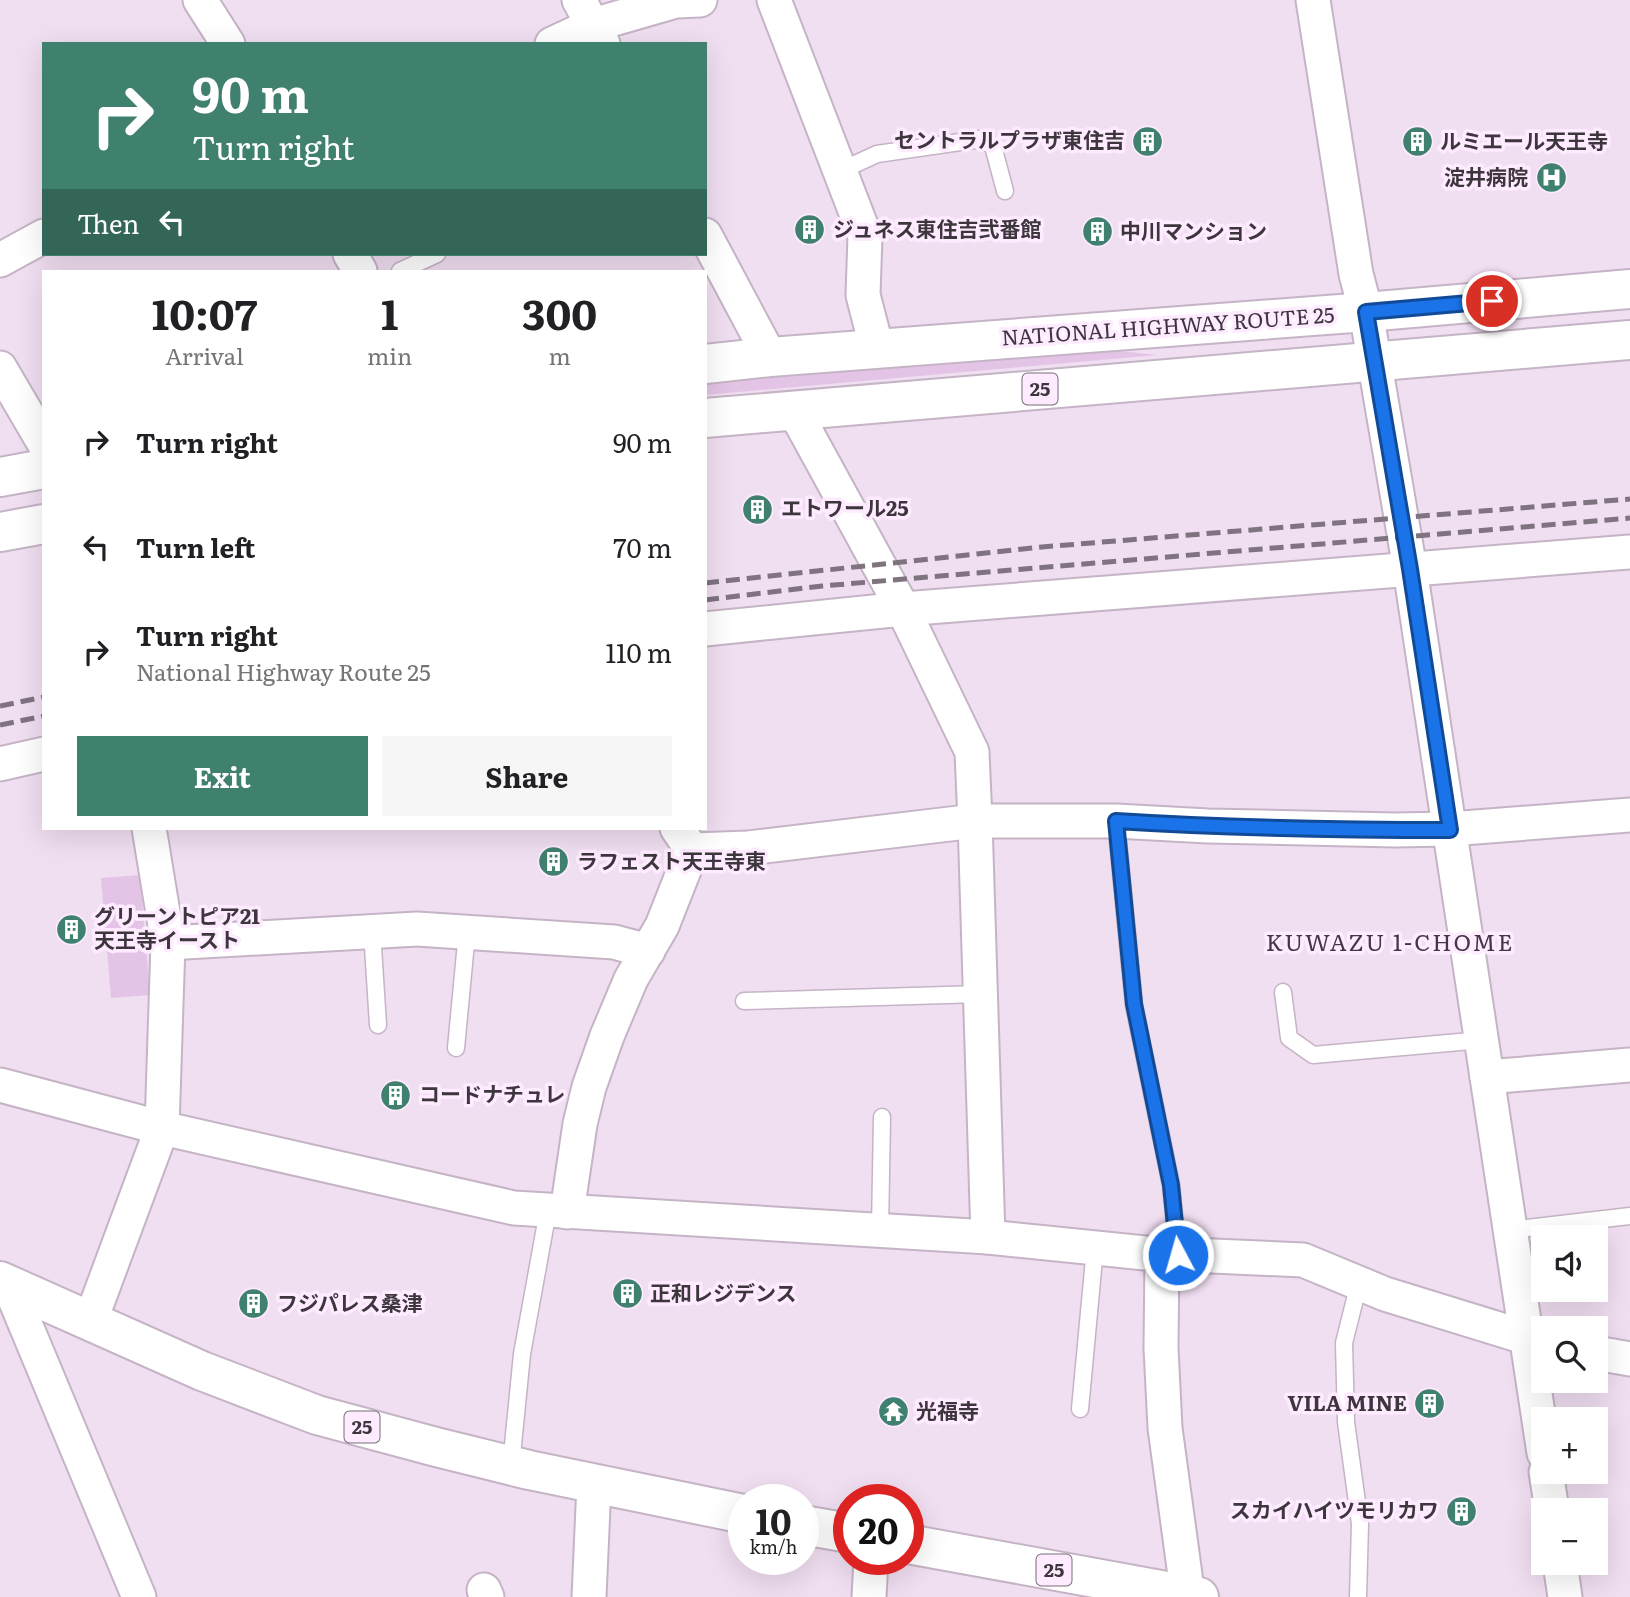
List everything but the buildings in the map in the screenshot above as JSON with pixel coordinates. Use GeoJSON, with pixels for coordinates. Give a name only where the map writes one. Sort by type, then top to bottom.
{"type":"FeatureCollection","features":[{"type":"Feature","properties":{"kind":"highway","name":"NATIONAL HIGHWAY ROUTE 25"},"geometry":{"type":"LineString","coordinates":[[707,364],[1630,289]]}},
{"type":"Feature","properties":{"kind":"highway","name":"25"},"geometry":{"type":"LineString","coordinates":[[707,418],[1630,340]]}},
{"type":"Feature","properties":{"kind":"highway"},"geometry":{"type":"LineString","coordinates":[[0,477],[42,469]]}},
{"type":"Feature","properties":{"kind":"highway"},"geometry":{"type":"LineString","coordinates":[[0,532],[42,524]]}},
{"type":"Feature","properties":{"kind":"highway","name":"25"},"geometry":{"type":"LineString","coordinates":[[5,1283],[201,1371],[317,1415],[511,1465],[728,1511]]}},
{"type":"Feature","properties":{"kind":"highway","name":"25"},"geometry":{"type":"LineString","coordinates":[[924,1547],[1192,1596]]}},
{"type":"Feature","properties":{"kind":"street"},"geometry":{"type":"LineString","coordinates":[[200,0],[227,42]]}},
{"type":"Feature","properties":{"kind":"street"},"geometry":{"type":"LineString","coordinates":[[556,42],[592,23],[676,1],[700,0]]}},
{"type":"Feature","properties":{"kind":"street"},"geometry":{"type":"LineString","coordinates":[[774,0],[865,236],[863,295],[877,349]]}},
{"type":"Feature","properties":{"kind":"street"},"geometry":{"type":"LineString","coordinates":[[1313,0],[1356,274],[1375,361],[1410,569],[1510,1230],[1531,1322]]}},
{"type":"Feature","properties":{"kind":"street"},"geometry":{"type":"LineString","coordinates":[[0,260],[42,237]]}},
{"type":"Feature","properties":{"kind":"street"},"geometry":{"type":"LineString","coordinates":[[707,239],[770,357]]}},
{"type":"Feature","properties":{"kind":"street"},"geometry":{"type":"LineString","coordinates":[[0,368],[42,440]]}},
{"type":"Feature","properties":{"kind":"street"},"geometry":{"type":"LineString","coordinates":[[794,410],[903,610],[972,752],[988,1237]]}},
{"type":"Feature","properties":{"kind":"street"},"geometry":{"type":"LineString","coordinates":[[707,629],[903,610],[1630,552]]}},
{"type":"Feature","properties":{"kind":"street"},"geometry":{"type":"LineString","coordinates":[[0,764],[42,754]]}},
{"type":"Feature","properties":{"kind":"street"},"geometry":{"type":"LineString","coordinates":[[558,1211],[589,1087],[631,979],[662,926],[685,839],[748,848],[975,821],[1116,821],[1221,827],[1450,830],[1630,815]]}},
{"type":"Feature","properties":{"kind":"street"},"geometry":{"type":"LineString","coordinates":[[90,1322],[162,1128],[167,943],[149,830]]}},
{"type":"Feature","properties":{"kind":"street"},"geometry":{"type":"LineString","coordinates":[[167,943],[417,929],[614,942],[648,951]]}},
{"type":"Feature","properties":{"kind":"street"},"geometry":{"type":"LineString","coordinates":[[1487,1077],[1630,1065]]}},
{"type":"Feature","properties":{"kind":"street"},"geometry":{"type":"LineString","coordinates":[[0,1085],[162,1128],[514,1209],[880,1230],[1170,1254],[1303,1260],[1385,1294],[1531,1339]]}},
{"type":"Feature","properties":{"kind":"street"},"geometry":{"type":"LineString","coordinates":[[1170,1254],[1161,1349],[1165,1428],[1192,1596]]}},
{"type":"Feature","properties":{"kind":"street"},"geometry":{"type":"LineString","coordinates":[[5,1283],[139,1597]]}},
{"type":"Feature","properties":{"kind":"street"},"geometry":{"type":"LineString","coordinates":[[1608,1355],[1630,1359]]}},
{"type":"Feature","properties":{"kind":"street"},"geometry":{"type":"LineString","coordinates":[[589,1597],[594,1484]]}},
{"type":"Feature","properties":{"kind":"street"},"geometry":{"type":"LineString","coordinates":[[869,1597],[870,1575]]}},
{"type":"Feature","properties":{"kind":"street"},"geometry":{"type":"LineString","coordinates":[[1562,1575],[1565,1597]]}},
{"type":"Feature","properties":{"kind":"lane"},"geometry":{"type":"LineString","coordinates":[[839,171],[877,154],[981,139],[993,146],[1005,191]]}},
{"type":"Feature","properties":{"kind":"lane"},"geometry":{"type":"LineString","coordinates":[[402,270],[433,256]]}},
{"type":"Feature","properties":{"kind":"lane"},"geometry":{"type":"LineString","coordinates":[[1116,821],[1134,1004],[1171,1185],[1170,1254]]}},
{"type":"Feature","properties":{"kind":"lane"},"geometry":{"type":"LineString","coordinates":[[372,931],[378,1025]]}},
{"type":"Feature","properties":{"kind":"lane"},"geometry":{"type":"LineString","coordinates":[[456,1048],[467,932]]}},
{"type":"Feature","properties":{"kind":"lane"},"geometry":{"type":"LineString","coordinates":[[1283,992],[1289,1038],[1313,1055],[1482,1040]]}},
{"type":"Feature","properties":{"kind":"lane"},"geometry":{"type":"LineString","coordinates":[[744,1001],[980,994]]}},
{"type":"Feature","properties":{"kind":"lane"},"geometry":{"type":"LineString","coordinates":[[880,1230],[882,1117]]}},
{"type":"Feature","properties":{"kind":"lane"},"geometry":{"type":"LineString","coordinates":[[511,1465],[522,1354],[558,1211]]}},
{"type":"Feature","properties":{"kind":"lane"},"geometry":{"type":"LineString","coordinates":[[1510,1230],[1630,1216]]}},
{"type":"Feature","properties":{"kind":"lane"},"geometry":{"type":"LineString","coordinates":[[1080,1409],[1095,1248]]}},
{"type":"Feature","properties":{"kind":"lane"},"geometry":{"type":"LineString","coordinates":[[1358,1597],[1360,1524],[1346,1422],[1345,1343],[1359,1283]]}},
{"type":"Feature","properties":{"kind":"shaded area"},"geometry":{"type":"Polygon","coordinates":[[[1110,350],[1157,355],[707,395],[707,382],[937,360],[1110,350]]]}},
{"type":"Feature","properties":{"kind":"shaded area"},"geometry":{"type":"Polygon","coordinates":[[[140,875],[150,995],[111,998],[101,878],[140,875]]]}},
{"type":"Feature","properties":{"kind":"railway"},"geometry":{"type":"LineString","coordinates":[[707,583],[1042,547],[1630,499]]}},
{"type":"Feature","properties":{"kind":"railway"},"geometry":{"type":"LineString","coordinates":[[707,600],[822,586],[1630,518]]}},
{"type":"Feature","properties":{"kind":"railway"},"geometry":{"type":"LineString","coordinates":[[0,706],[42,697]]}},
{"type":"Feature","properties":{"kind":"railway"},"geometry":{"type":"LineString","coordinates":[[0,725],[42,716]]}},
{"type":"Feature","properties":{"kind":"place","name":"セントラルプラザ東住吉"},"geometry":{"type":"Point","coordinates":[1148,141]}},
{"type":"Feature","properties":{"kind":"place","name":"ルミエール天王寺"},"geometry":{"type":"Point","coordinates":[1417,142]}},
{"type":"Feature","properties":{"kind":"place","name":"淀井病院"},"geometry":{"type":"Point","coordinates":[1551,178]}},
{"type":"Feature","properties":{"kind":"place","name":"ジュネス東住吉弐番館"},"geometry":{"type":"Point","coordinates":[810,230]}},
{"type":"Feature","properties":{"kind":"place","name":"中川マンション"},"geometry":{"type":"Point","coordinates":[1097,232]}},
{"type":"Feature","properties":{"kind":"place","name":"エトワール25"},"geometry":{"type":"Point","coordinates":[758,509]}},
{"type":"Feature","properties":{"kind":"place","name":"ラフェスト天王寺東"},"geometry":{"type":"Point","coordinates":[554,862]}},
{"type":"Feature","properties":{"kind":"place","name":"グリーントピア21 天王寺イースト"},"geometry":{"type":"Point","coordinates":[71,929]}},
{"type":"Feature","properties":{"kind":"place","name":"コードナチュレ"},"geometry":{"type":"Point","coordinates":[396,1095]}},
{"type":"Feature","properties":{"kind":"place","name":"正和レジデンス"},"geometry":{"type":"Point","coordinates":[627,1294]}},
{"type":"Feature","properties":{"kind":"place","name":"フジパレス桑津"},"geometry":{"type":"Point","coordinates":[254,1304]}},
{"type":"Feature","properties":{"kind":"place","name":"VILA MINE"},"geometry":{"type":"Point","coordinates":[1430,1404]}},
{"type":"Feature","properties":{"kind":"place","name":"光福寺"},"geometry":{"type":"Point","coordinates":[893,1412]}},
{"type":"Feature","properties":{"kind":"place","name":"スカイハイツモリカワ"},"geometry":{"type":"Point","coordinates":[1462,1511]}},
{"type":"Feature","properties":{"kind":"district","name":"KUWAZU 1-CHOME"},"geometry":{"type":"Point","coordinates":[1390,943]}},
{"type":"Feature","properties":{"kind":"route"},"geometry":{"type":"LineString","coordinates":[[1178,1255],[1171,1185],[1134,1004],[1116,821],[1208,826],[1450,830],[1410,569],[1366,312],[1492,301]]}}]}
